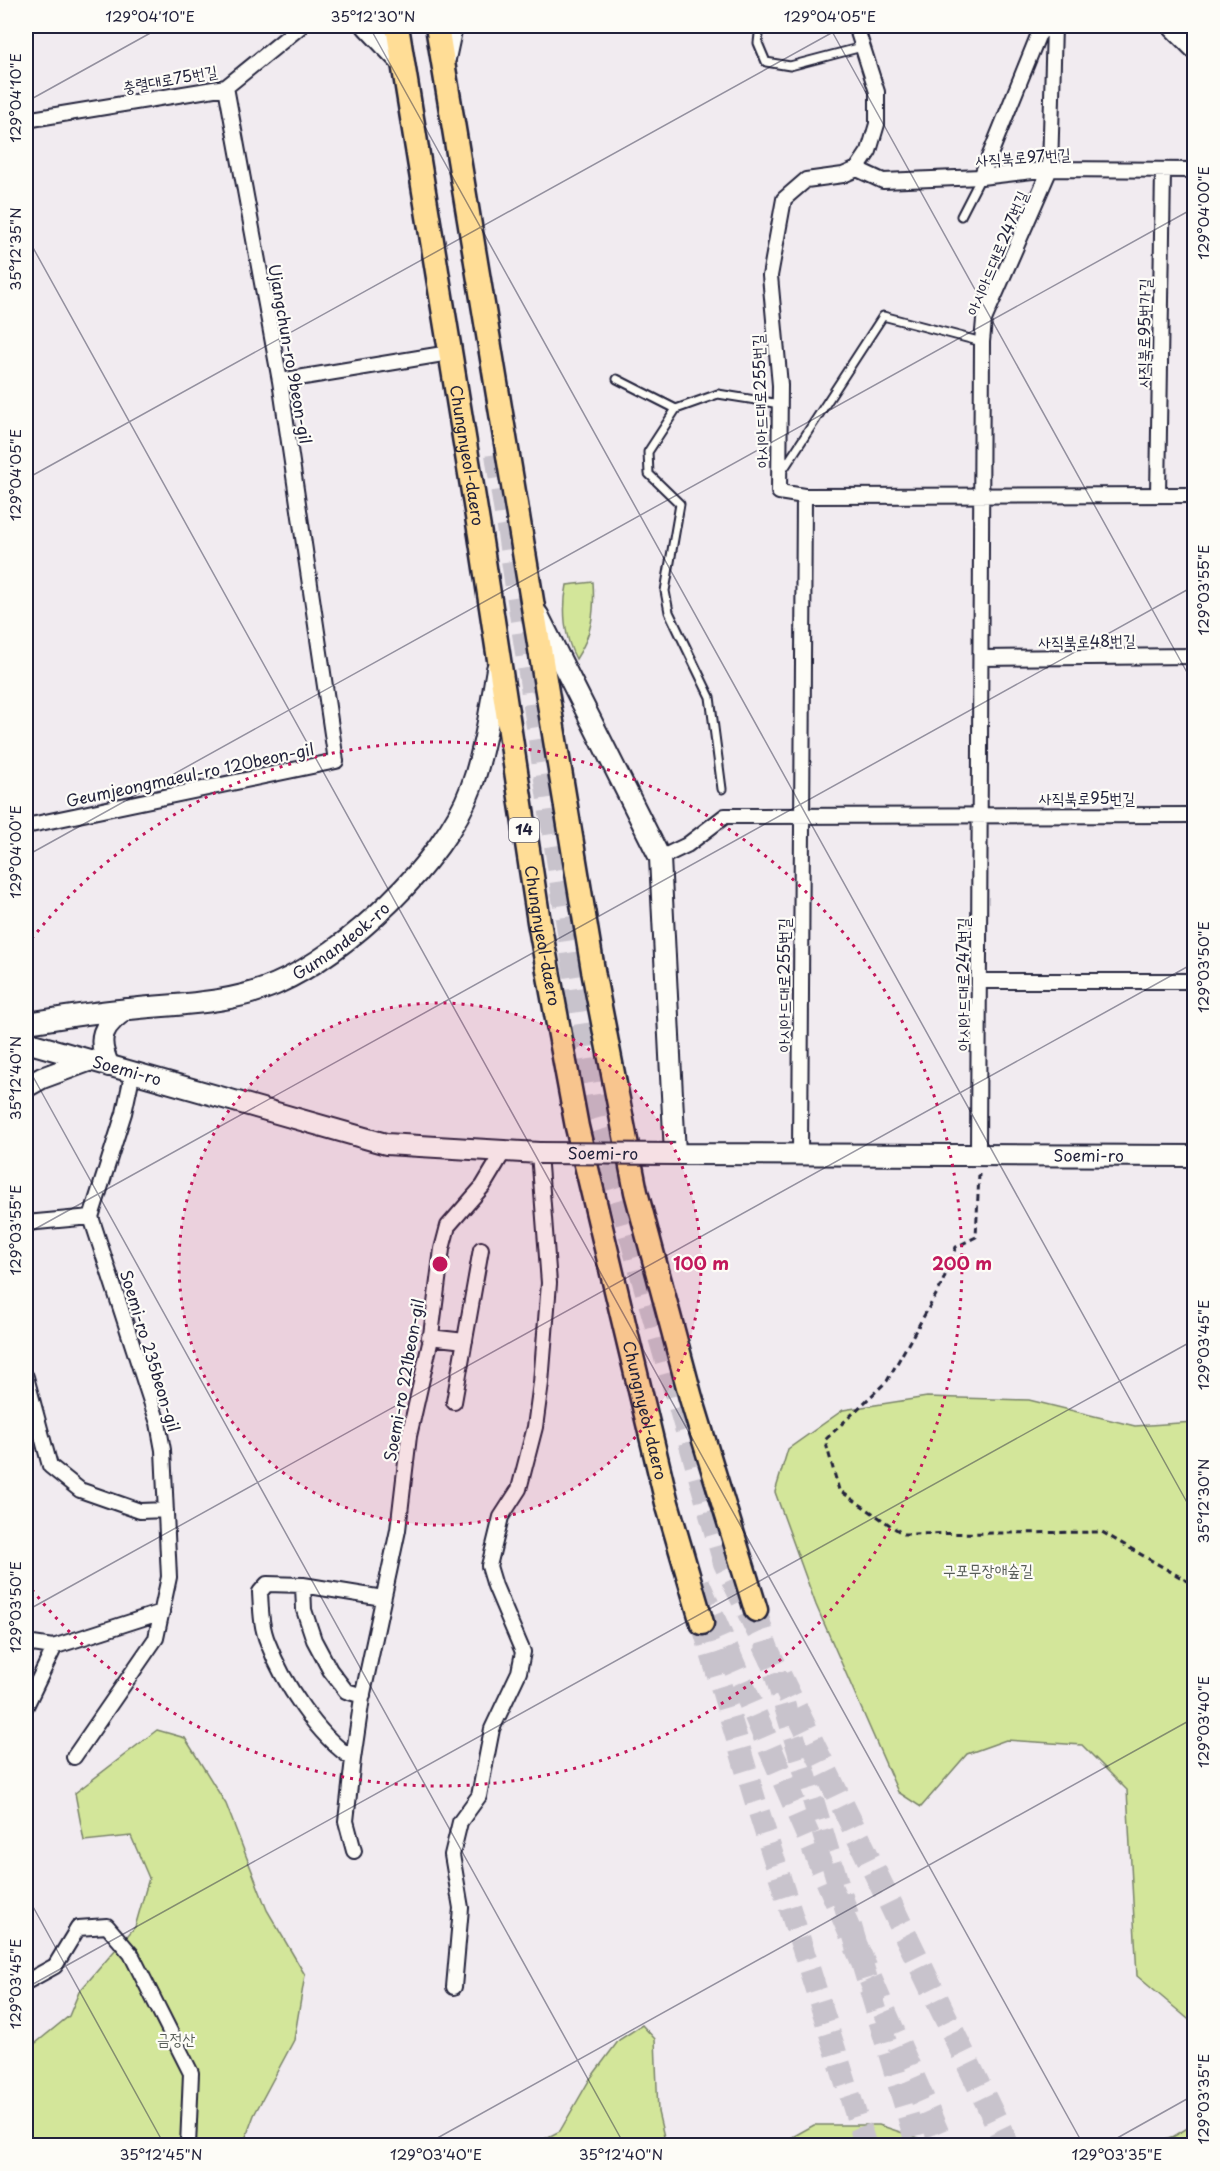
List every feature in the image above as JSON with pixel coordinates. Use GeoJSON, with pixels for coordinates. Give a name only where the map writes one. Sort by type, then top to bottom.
{"type":"FeatureCollection","features":[{"type":"Feature","properties":{"kind":"main road"},"geometry":{"type":"LineString","coordinates":[[367,26],[401,62]]}},
{"type":"Feature","properties":{"kind":"main road","name":"Chungnyeol-daero"},"geometry":{"type":"LineString","coordinates":[[397,26],[539,922],[577,1127],[667,1503],[702,1623]]}},
{"type":"Feature","properties":{"kind":"main road"},"geometry":{"type":"LineString","coordinates":[[436,26],[594,976],[636,1192],[691,1398],[756,1610]]}},
{"type":"Feature","properties":{"kind":"main road"},"geometry":{"type":"LineString","coordinates":[[444,65],[452,26]]}},
{"type":"Feature","properties":{"kind":"main road"},"geometry":{"type":"LineString","coordinates":[[530,599],[660,858],[675,1154]]}},
{"type":"Feature","properties":{"kind":"main road","name":"Gumandeok-ro"},"geometry":{"type":"LineString","coordinates":[[26,1023],[227,998],[275,985],[322,959],[397,897],[445,837],[470,789],[487,729],[498,663]]}},
{"type":"Feature","properties":{"kind":"main road"},"geometry":{"type":"LineString","coordinates":[[109,1066],[101,1050],[103,1036],[110,1020],[127,1009]]}},
{"type":"Feature","properties":{"kind":"main road","name":"Soemi-ro"},"geometry":{"type":"LineString","coordinates":[[26,1042],[88,1061],[133,1071],[258,1110],[386,1144],[539,1153],[800,1156],[978,1154],[1194,1156]]}},
{"type":"Feature","properties":{"kind":"main road"},"geometry":{"type":"LineString","coordinates":[[26,1087],[42,1078],[88,1061]]}},
{"type":"Feature","properties":{"kind":"street","name":"충렬대로75번길"},"geometry":{"type":"LineString","coordinates":[[26,120],[226,87],[301,26]]}},
{"type":"Feature","properties":{"kind":"street"},"geometry":{"type":"LineString","coordinates":[[856,26],[878,92],[877,124],[869,151],[857,169]]}},
{"type":"Feature","properties":{"kind":"street"},"geometry":{"type":"LineString","coordinates":[[981,177],[1038,36],[1046,26]]}},
{"type":"Feature","properties":{"kind":"street","name":"아시아드대로247번길"},"geometry":{"type":"LineString","coordinates":[[978,1154],[982,342],[984,320],[1050,169],[1054,26]]}},
{"type":"Feature","properties":{"kind":"street"},"geometry":{"type":"LineString","coordinates":[[1171,26],[1194,26]]}},
{"type":"Feature","properties":{"kind":"street"},"geometry":{"type":"LineString","coordinates":[[1171,26],[1194,49]]}},
{"type":"Feature","properties":{"kind":"street","name":"Ujangchun-ro 9beon-gil"},"geometry":{"type":"LineString","coordinates":[[226,87],[280,381],[315,628]]}},
{"type":"Feature","properties":{"kind":"street","name":"사직북로97번길"},"geometry":{"type":"LineString","coordinates":[[857,169],[883,181],[981,177],[1050,169],[1194,170]]}},
{"type":"Feature","properties":{"kind":"street","name":"아시아드대로255번길"},"geometry":{"type":"LineString","coordinates":[[800,1156],[804,496],[779,492],[780,404],[770,276],[784,199],[806,180],[843,175],[857,169]]}},
{"type":"Feature","properties":{"kind":"street","name":"사직북로95번가길"},"geometry":{"type":"LineString","coordinates":[[1158,495],[1164,170]]}},
{"type":"Feature","properties":{"kind":"street"},"geometry":{"type":"LineString","coordinates":[[280,381],[449,353]]}},
{"type":"Feature","properties":{"kind":"street"},"geometry":{"type":"LineString","coordinates":[[804,496],[1194,495]]}},
{"type":"Feature","properties":{"kind":"street","name":"Geumjeongmaeul-ro 120beon-gil"},"geometry":{"type":"LineString","coordinates":[[26,826],[336,761],[315,628]]}},
{"type":"Feature","properties":{"kind":"street","name":"사직북로48번길"},"geometry":{"type":"LineString","coordinates":[[981,658],[1194,656]]}},
{"type":"Feature","properties":{"kind":"street"},"geometry":{"type":"LineString","coordinates":[[660,858],[687,844],[725,816],[980,814]]}},
{"type":"Feature","properties":{"kind":"street","name":"사직북로95번길"},"geometry":{"type":"LineString","coordinates":[[980,814],[1194,815]]}},
{"type":"Feature","properties":{"kind":"street"},"geometry":{"type":"LineString","coordinates":[[979,981],[1194,981]]}},
{"type":"Feature","properties":{"kind":"street"},"geometry":{"type":"LineString","coordinates":[[26,1223],[91,1217],[124,1113],[133,1071]]}},
{"type":"Feature","properties":{"kind":"street","name":"Soemi-ro 221beon-gil"},"geometry":{"type":"LineString","coordinates":[[354,1851],[346,1821],[353,1759],[363,1696],[398,1530],[409,1436],[430,1337],[442,1250],[448,1226],[483,1186],[504,1151]]}},
{"type":"Feature","properties":{"kind":"street"},"geometry":{"type":"LineString","coordinates":[[454,1987],[461,1908],[452,1855],[460,1822],[479,1796],[492,1730],[519,1672],[524,1652],[489,1566],[501,1517],[519,1489],[535,1427],[541,1383],[549,1283],[539,1153]]}},
{"type":"Feature","properties":{"kind":"street","name":"Soemi-ro 235beon-gil"},"geometry":{"type":"LineString","coordinates":[[74,1757],[156,1638],[170,1577],[163,1450],[158,1423],[91,1217]]}},
{"type":"Feature","properties":{"kind":"street"},"geometry":{"type":"LineString","coordinates":[[454,1402],[481,1249]]}},
{"type":"Feature","properties":{"kind":"street"},"geometry":{"type":"LineString","coordinates":[[430,1337],[465,1341]]}},
{"type":"Feature","properties":{"kind":"street"},"geometry":{"type":"LineString","coordinates":[[26,1377],[50,1466],[80,1490],[140,1511],[166,1510]]}},
{"type":"Feature","properties":{"kind":"street"},"geometry":{"type":"LineString","coordinates":[[353,1759],[339,1750],[287,1684],[267,1642],[261,1616],[260,1592],[267,1584],[303,1585],[384,1598]]}},
{"type":"Feature","properties":{"kind":"street"},"geometry":{"type":"LineString","coordinates":[[303,1585],[304,1610],[314,1640],[330,1670],[346,1691],[363,1696]]}},
{"type":"Feature","properties":{"kind":"street"},"geometry":{"type":"LineString","coordinates":[[26,1643],[55,1646],[162,1612]]}},
{"type":"Feature","properties":{"kind":"street"},"geometry":{"type":"LineString","coordinates":[[26,1706],[55,1646]]}},
{"type":"Feature","properties":{"kind":"street"},"geometry":{"type":"LineString","coordinates":[[26,1982],[55,1966],[78,1928],[107,1926],[131,1954],[190,2073],[188,2145]]}},
{"type":"Feature","properties":{"kind":"lane"},"geometry":{"type":"LineString","coordinates":[[760,26],[758,43],[766,62],[790,66],[862,47]]}},
{"type":"Feature","properties":{"kind":"lane"},"geometry":{"type":"LineString","coordinates":[[961,216],[981,177]]}},
{"type":"Feature","properties":{"kind":"lane"},"geometry":{"type":"LineString","coordinates":[[780,475],[883,316],[982,342]]}},
{"type":"Feature","properties":{"kind":"lane"},"geometry":{"type":"LineString","coordinates":[[617,379],[676,409]]}},
{"type":"Feature","properties":{"kind":"lane"},"geometry":{"type":"LineString","coordinates":[[722,789],[710,697],[669,612],[665,591],[680,504],[649,474],[648,452],[676,409],[718,394],[780,404]]}},
{"type":"Feature","properties":{"kind":"path"},"geometry":{"type":"LineString","coordinates":[[978,1154],[976,1237],[956,1247],[941,1286],[886,1381],[825,1440],[839,1490],[903,1534],[1102,1532],[1194,1585]]}},
{"type":"Feature","properties":{"kind":"green space"},"geometry":{"type":"Polygon","coordinates":[[[593,582],[589,632],[576,659],[565,623],[567,585],[593,582]]]}},
{"type":"Feature","properties":{"kind":"green space","name":"구포무장애숲길"},"geometry":{"type":"Polygon","coordinates":[[[927,1397],[1029,1400],[1135,1426],[1194,1422],[1194,2024],[1137,1976],[1127,1790],[1082,1745],[1006,1740],[967,1754],[921,1807],[898,1792],[816,1605],[775,1492],[788,1449],[843,1410],[927,1397]]]}},
{"type":"Feature","properties":{"kind":"green space","name":"금정산"},"geometry":{"type":"Polygon","coordinates":[[[157,1730],[185,1738],[226,1804],[267,1910],[305,1975],[294,2040],[254,2115],[243,2145],[26,2146],[26,2051],[69,2016],[79,1992],[135,1927],[149,1878],[131,1836],[84,1841],[75,1793],[157,1730]]]}},
{"type":"Feature","properties":{"kind":"green space"},"geometry":{"type":"Polygon","coordinates":[[[642,2025],[655,2039],[658,2112],[666,2145],[533,2145],[560,2131],[590,2079],[619,2040],[642,2025]]]}},
{"type":"Feature","properties":{"kind":"green space"},"geometry":{"type":"Polygon","coordinates":[[[1194,2124],[1194,2145],[1149,2145],[1171,2138],[1194,2124]]]}},
{"type":"Feature","properties":{"kind":"green space"},"geometry":{"type":"Polygon","coordinates":[[[814,2125],[879,2125],[939,2145],[778,2145],[814,2125]]]}},
{"type":"Feature","properties":{"kind":"tunnel"},"geometry":{"type":"LineString","coordinates":[[497,454],[597,1118],[725,1563],[1008,2146]]}},
{"type":"Feature","properties":{"kind":"tunnel"},"geometry":{"type":"LineString","coordinates":[[698,1583],[943,2146]]}},
{"type":"Feature","properties":{"kind":"tunnel"},"geometry":{"type":"LineString","coordinates":[[756,1610],[917,2146]]}},
{"type":"Feature","properties":{"kind":"tunnel"},"geometry":{"type":"LineString","coordinates":[[702,1623],[756,1803],[866,2146]]}}]}
